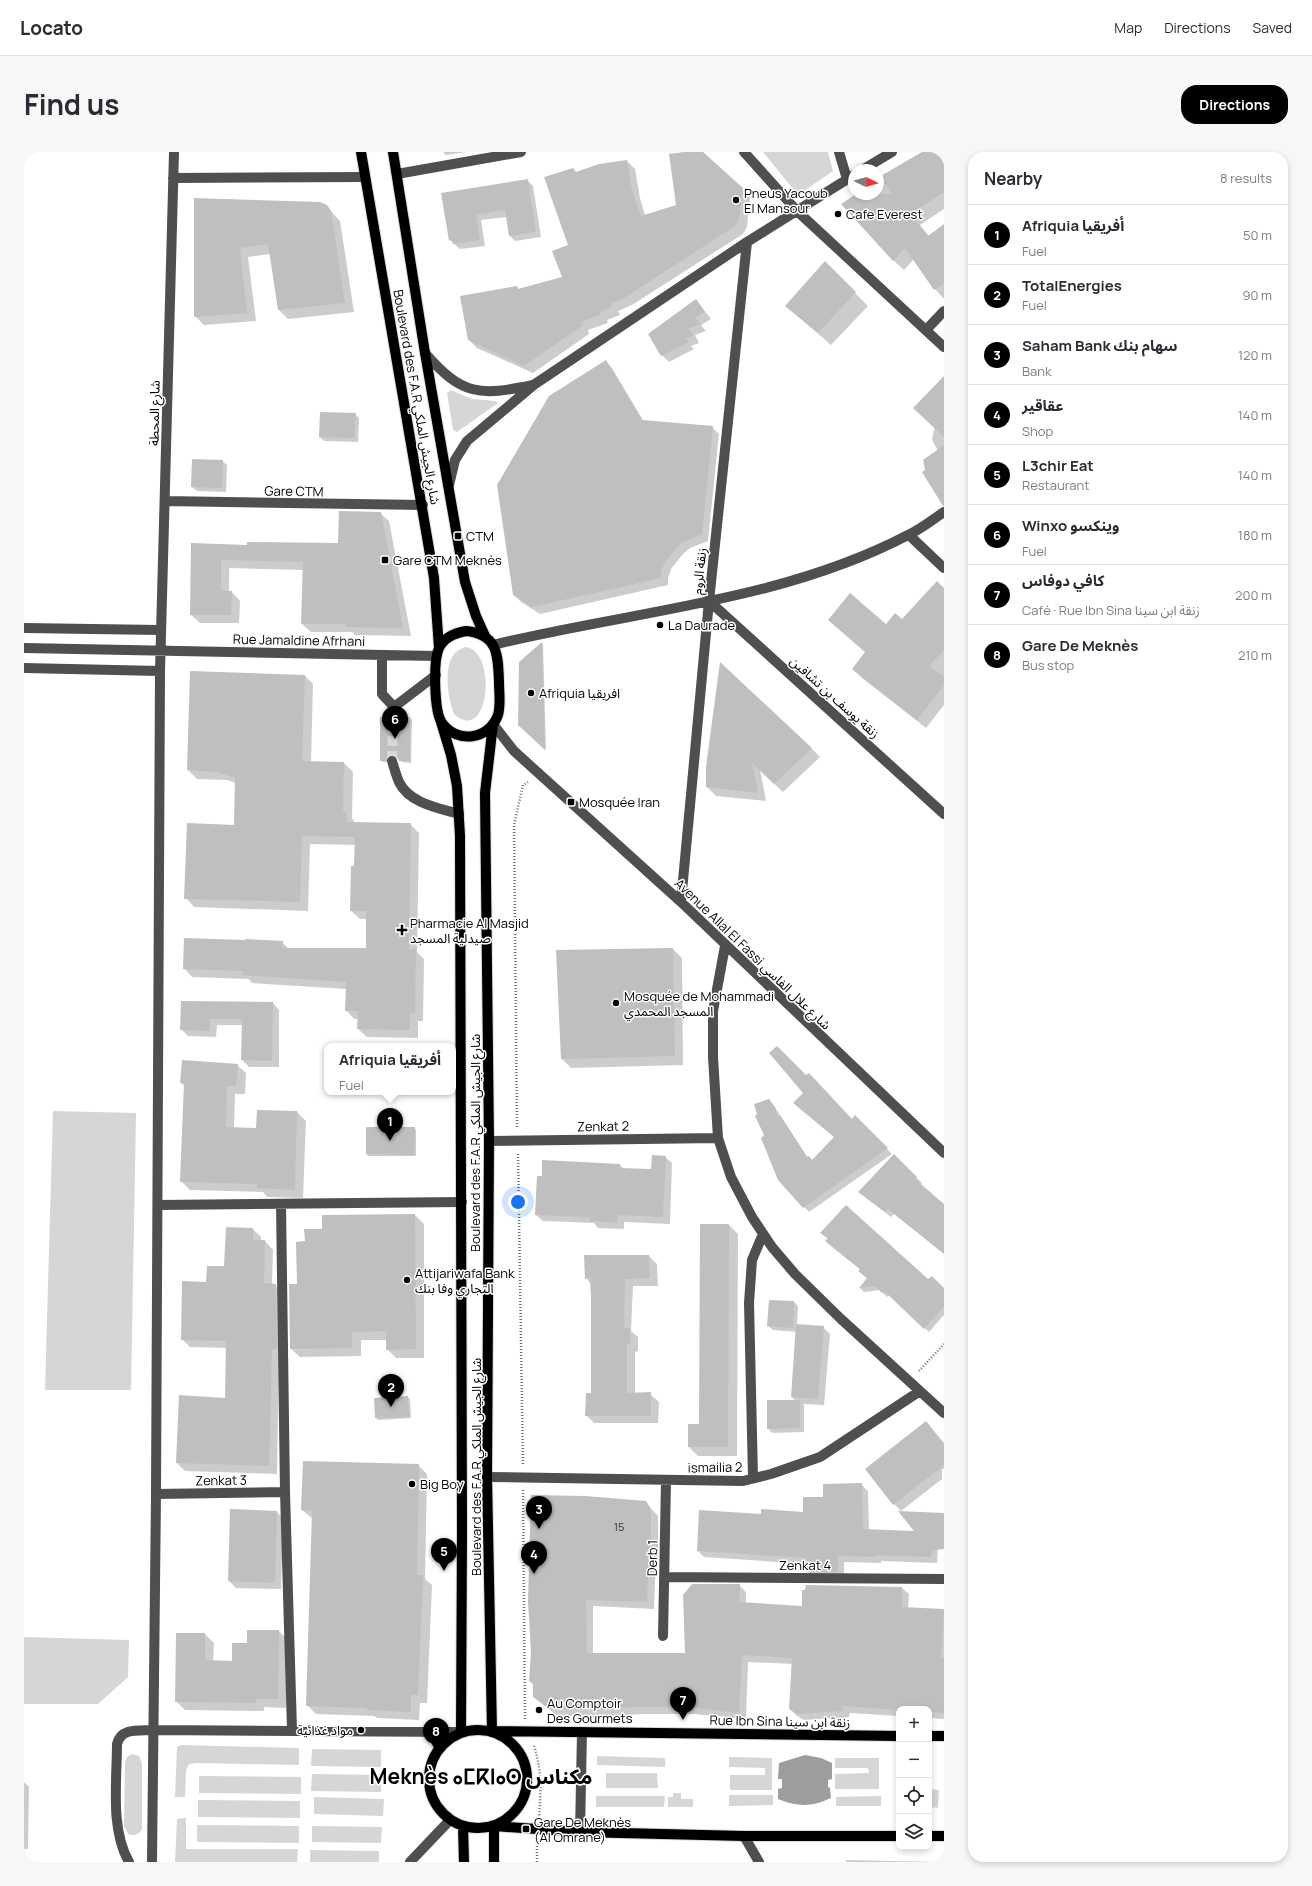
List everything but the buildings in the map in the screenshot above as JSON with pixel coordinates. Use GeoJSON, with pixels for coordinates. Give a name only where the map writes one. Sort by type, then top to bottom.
{"type":"FeatureCollection","features":[{"type":"Feature","properties":{"kind":"main road","name":"Boulevard des F.A.R شارع الجيش الملكي"},"geometry":{"type":"LineString","coordinates":[[361,152],[423,506],[434,578],[438,652],[436,675],[437,712],[451,755],[457,786],[459,814],[462,1202],[461,1732]]}},
{"type":"Feature","properties":{"kind":"main road","name":"Boulevard des F.A.R شارع الجيش الملكي"},"geometry":{"type":"LineString","coordinates":[[393,152],[425,353],[465,582],[476,616],[485,636],[497,652],[498,662],[499,705],[498,715],[493,724],[485,793],[489,1140],[487,1477],[492,1731]]}},
{"type":"Feature","properties":{"kind":"main road"},"geometry":{"type":"LineString","coordinates":[[438,652],[446,639],[455,633],[466,631],[475,632],[485,636]]}},
{"type":"Feature","properties":{"kind":"main road"},"geometry":{"type":"LineString","coordinates":[[441,722],[448,730],[457,735],[467,737],[477,736],[486,731],[493,724]]}},
{"type":"Feature","properties":{"kind":"main road"},"geometry":{"type":"LineString","coordinates":[[494,1826],[508,1818],[518,1807],[525,1793],[527,1778],[525,1762],[518,1749],[506,1738],[492,1731],[471,1729],[447,1739],[436,1751],[430,1765],[428,1781],[431,1796],[439,1810],[450,1820],[463,1826],[478,1828],[494,1826],[580,1832],[744,1836],[896,1836]]}},
{"type":"Feature","properties":{"kind":"main road","name":"Rue Ibn Sina زنقة ابن سينا"},"geometry":{"type":"LineString","coordinates":[[492,1731],[526,1730],[896,1736]]}},
{"type":"Feature","properties":{"kind":"main road"},"geometry":{"type":"LineString","coordinates":[[932,1736],[944,1736]]}},
{"type":"Feature","properties":{"kind":"main road"},"geometry":{"type":"LineString","coordinates":[[463,1826],[464,1862]]}},
{"type":"Feature","properties":{"kind":"main road"},"geometry":{"type":"LineString","coordinates":[[494,1826],[494,1862]]}},
{"type":"Feature","properties":{"kind":"main road"},"geometry":{"type":"LineString","coordinates":[[932,1836],[944,1836]]}},
{"type":"Feature","properties":{"kind":"street","name":"شارع المحطة"},"geometry":{"type":"LineString","coordinates":[[152,1862],[158,1205],[160,630],[165,501],[174,152]]}},
{"type":"Feature","properties":{"kind":"street"},"geometry":{"type":"LineString","coordinates":[[397,174],[521,152]]}},
{"type":"Feature","properties":{"kind":"street"},"geometry":{"type":"LineString","coordinates":[[744,152],[797,211],[944,348]]}},
{"type":"Feature","properties":{"kind":"street"},"geometry":{"type":"LineString","coordinates":[[839,152],[848,172]]}},
{"type":"Feature","properties":{"kind":"street"},"geometry":{"type":"LineString","coordinates":[[872,164],[892,152]]}},
{"type":"Feature","properties":{"kind":"street"},"geometry":{"type":"LineString","coordinates":[[173,178],[365,178]]}},
{"type":"Feature","properties":{"kind":"street"},"geometry":{"type":"LineString","coordinates":[[449,485],[455,460],[467,441],[535,384],[747,242],[848,178]]}},
{"type":"Feature","properties":{"kind":"street","name":"زنقة الروم"},"geometry":{"type":"LineString","coordinates":[[680,902],[709,601],[747,242]]}},
{"type":"Feature","properties":{"kind":"street"},"geometry":{"type":"LineString","coordinates":[[926,330],[944,311]]}},
{"type":"Feature","properties":{"kind":"street"},"geometry":{"type":"LineString","coordinates":[[425,353],[450,378],[475,390],[500,392],[535,384]]}},
{"type":"Feature","properties":{"kind":"street","name":"Gare CTM"},"geometry":{"type":"LineString","coordinates":[[165,501],[423,506]]}},
{"type":"Feature","properties":{"kind":"street"},"geometry":{"type":"LineString","coordinates":[[493,645],[709,601],[801,579],[840,565],[909,535],[944,512]]}},
{"type":"Feature","properties":{"kind":"street"},"geometry":{"type":"LineString","coordinates":[[909,535],[944,568]]}},
{"type":"Feature","properties":{"kind":"street","name":"زنقة يوسف بن تشافين"},"geometry":{"type":"LineString","coordinates":[[709,601],[944,814]]}},
{"type":"Feature","properties":{"kind":"street"},"geometry":{"type":"LineString","coordinates":[[24,628],[160,630]]}},
{"type":"Feature","properties":{"kind":"street","name":"Rue Jamaldine Afrhani"},"geometry":{"type":"LineString","coordinates":[[24,648],[382,655],[438,652]]}},
{"type":"Feature","properties":{"kind":"street"},"geometry":{"type":"LineString","coordinates":[[382,655],[382,694],[393,712],[436,675]]}},
{"type":"Feature","properties":{"kind":"street"},"geometry":{"type":"LineString","coordinates":[[24,668],[160,671]]}},
{"type":"Feature","properties":{"kind":"street","name":"Avenue Allal El Fassi شارع علال الفاسي"},"geometry":{"type":"LineString","coordinates":[[493,724],[514,751],[680,902],[944,1153]]}},
{"type":"Feature","properties":{"kind":"street"},"geometry":{"type":"LineString","coordinates":[[392,761],[399,783],[412,797],[459,814]]}},
{"type":"Feature","properties":{"kind":"street"},"geometry":{"type":"LineString","coordinates":[[725,946],[713,1011],[713,1057],[718,1138],[731,1177],[752,1218],[795,1274],[909,1382],[944,1413]]}},
{"type":"Feature","properties":{"kind":"street","name":"Zenkat 2"},"geometry":{"type":"LineString","coordinates":[[489,1140],[718,1138]]}},
{"type":"Feature","properties":{"kind":"street"},"geometry":{"type":"LineString","coordinates":[[158,1205],[462,1202]]}},
{"type":"Feature","properties":{"kind":"street"},"geometry":{"type":"LineString","coordinates":[[281,1204],[285,1492],[292,1730]]}},
{"type":"Feature","properties":{"kind":"street"},"geometry":{"type":"LineString","coordinates":[[753,1478],[749,1303],[752,1260],[763,1234]]}},
{"type":"Feature","properties":{"kind":"street","name":"ismailia 2"},"geometry":{"type":"LineString","coordinates":[[487,1477],[666,1481],[743,1481],[796,1466],[820,1457],[920,1391]]}},
{"type":"Feature","properties":{"kind":"street","name":"Derb 1"},"geometry":{"type":"LineString","coordinates":[[663,1636],[666,1481]]}},
{"type":"Feature","properties":{"kind":"street","name":"Zenkat 3"},"geometry":{"type":"LineString","coordinates":[[156,1494],[285,1492]]}},
{"type":"Feature","properties":{"kind":"street","name":"Zenkat 4"},"geometry":{"type":"LineString","coordinates":[[665,1577],[944,1579]]}},
{"type":"Feature","properties":{"kind":"street"},"geometry":{"type":"LineString","coordinates":[[129,1862],[123,1853],[117,1825],[118,1744],[120,1736],[127,1732],[153,1730],[292,1730],[461,1732]]}},
{"type":"Feature","properties":{"kind":"street"},"geometry":{"type":"LineString","coordinates":[[580,1832],[582,1732]]}},
{"type":"Feature","properties":{"kind":"street"},"geometry":{"type":"LineString","coordinates":[[410,1862],[450,1820]]}},
{"type":"Feature","properties":{"kind":"street"},"geometry":{"type":"LineString","coordinates":[[744,1836],[759,1862]]}},
{"type":"Feature","properties":{"kind":"path"},"geometry":{"type":"LineString","coordinates":[[537,1862],[537,1829],[542,1786],[540,1761],[526,1730],[514,826],[523,784],[541,775]]}},
{"type":"Feature","properties":{"kind":"path"},"geometry":{"type":"LineString","coordinates":[[909,1382],[944,1344]]}},
{"type":"Feature","properties":{"kind":"shaded area"},"geometry":{"type":"Polygon","coordinates":[[[763,152],[828,152],[833,171],[798,195],[763,152]]]}},
{"type":"Feature","properties":{"kind":"shaded area"},"geometry":{"type":"Polygon","coordinates":[[[451,390],[472,399],[496,401],[498,403],[457,432],[453,430],[447,393],[451,390]]]}},
{"type":"Feature","properties":{"kind":"shaded area"},"geometry":{"type":"Polygon","coordinates":[[[466,647],[476,653],[483,664],[485,694],[482,708],[475,718],[466,721],[454,714],[449,697],[448,676],[452,657],[458,651],[466,647]]]}},
{"type":"Feature","properties":{"kind":"shaded area"},"geometry":{"type":"Polygon","coordinates":[[[53,1111],[136,1113],[131,1390],[45,1390],[53,1111]]]}},
{"type":"Feature","properties":{"kind":"shaded area"},"geometry":{"type":"Polygon","coordinates":[[[24,1637],[129,1640],[128,1677],[98,1704],[24,1704],[24,1637]]]}},
{"type":"Feature","properties":{"kind":"shaded area"},"geometry":{"type":"Polygon","coordinates":[[[181,1745],[299,1748],[299,1765],[189,1764],[186,1770],[185,1797],[175,1797],[177,1747],[181,1745]]]}},
{"type":"Feature","properties":{"kind":"shaded area"},"geometry":{"type":"Polygon","coordinates":[[[312,1749],[381,1750],[381,1767],[311,1766],[312,1749]]]}},
{"type":"Feature","properties":{"kind":"shaded area"},"geometry":{"type":"Polygon","coordinates":[[[132,1754],[139,1756],[142,1763],[142,1829],[138,1834],[134,1835],[128,1834],[124,1826],[125,1763],[127,1757],[132,1754]]]}},
{"type":"Feature","properties":{"kind":"shaded area"},"geometry":{"type":"Polygon","coordinates":[[[805,1755],[821,1758],[832,1763],[832,1779],[828,1780],[831,1798],[817,1803],[804,1805],[785,1802],[778,1799],[778,1789],[782,1788],[782,1779],[778,1779],[779,1763],[805,1755]]]}},
{"type":"Feature","properties":{"kind":"shaded area"},"geometry":{"type":"Polygon","coordinates":[[[597,1756],[665,1758],[665,1767],[597,1765],[597,1756]]]}},
{"type":"Feature","properties":{"kind":"shaded area"},"geometry":{"type":"Polygon","coordinates":[[[729,1757],[772,1758],[772,1790],[730,1790],[730,1775],[765,1775],[765,1768],[729,1767],[729,1757]]]}},
{"type":"Feature","properties":{"kind":"shaded area"},"geometry":{"type":"Polygon","coordinates":[[[835,1758],[879,1758],[879,1789],[835,1789],[835,1774],[869,1773],[868,1768],[835,1768],[835,1758]]]}},
{"type":"Feature","properties":{"kind":"shaded area"},"geometry":{"type":"Polygon","coordinates":[[[606,1773],[657,1773],[658,1788],[606,1788],[606,1773]]]}},
{"type":"Feature","properties":{"kind":"shaded area"},"geometry":{"type":"Polygon","coordinates":[[[312,1774],[381,1775],[381,1792],[311,1791],[312,1774]]]}},
{"type":"Feature","properties":{"kind":"shaded area"},"geometry":{"type":"Polygon","coordinates":[[[199,1776],[301,1777],[301,1794],[199,1793],[199,1776]]]}},
{"type":"Feature","properties":{"kind":"shaded area"},"geometry":{"type":"Polygon","coordinates":[[[932,1789],[939,1790],[938,1808],[932,1807],[932,1789]]]}},
{"type":"Feature","properties":{"kind":"shaded area"},"geometry":{"type":"Polygon","coordinates":[[[673,1793],[681,1793],[681,1799],[693,1799],[693,1807],[668,1807],[668,1797],[673,1797],[673,1793]]]}},
{"type":"Feature","properties":{"kind":"shaded area"},"geometry":{"type":"Polygon","coordinates":[[[729,1795],[773,1795],[773,1805],[729,1806],[729,1795]]]}},
{"type":"Feature","properties":{"kind":"shaded area"},"geometry":{"type":"Polygon","coordinates":[[[596,1796],[665,1796],[664,1807],[596,1807],[596,1796]]]}},
{"type":"Feature","properties":{"kind":"shaded area"},"geometry":{"type":"Polygon","coordinates":[[[881,1796],[881,1806],[836,1806],[836,1797],[881,1796]]]}},
{"type":"Feature","properties":{"kind":"shaded area"},"geometry":{"type":"Polygon","coordinates":[[[314,1797],[384,1799],[383,1816],[314,1814],[314,1797]]]}},
{"type":"Feature","properties":{"kind":"shaded area"},"geometry":{"type":"Polygon","coordinates":[[[198,1800],[300,1801],[300,1818],[198,1817],[198,1800]]]}},
{"type":"Feature","properties":{"kind":"shaded area"},"geometry":{"type":"Polygon","coordinates":[[[186,1818],[186,1849],[298,1849],[297,1862],[175,1862],[177,1819],[186,1818]]]}},
{"type":"Feature","properties":{"kind":"shaded area"},"geometry":{"type":"Polygon","coordinates":[[[197,1825],[299,1826],[299,1843],[197,1842],[197,1825]]]}},
{"type":"Feature","properties":{"kind":"shaded area"},"geometry":{"type":"Polygon","coordinates":[[[312,1826],[382,1827],[381,1843],[312,1842],[312,1826]]]}},
{"type":"Feature","properties":{"kind":"shaded area"},"geometry":{"type":"Polygon","coordinates":[[[310,1850],[379,1851],[379,1862],[310,1862],[310,1850]]]}},
{"type":"Feature","properties":{"kind":"tunnel"},"geometry":{"type":"LineString","coordinates":[[392,761],[393,717]]}},
{"type":"Feature","properties":{"kind":"place","name":"Pneus Yacoub El Mansour"},"geometry":{"type":"Point","coordinates":[736,200]}},
{"type":"Feature","properties":{"kind":"place","name":"Cafe Everest"},"geometry":{"type":"Point","coordinates":[838,214]}},
{"type":"Feature","properties":{"kind":"place","name":"CTM"},"geometry":{"type":"Point","coordinates":[458,536]}},
{"type":"Feature","properties":{"kind":"place","name":"Gare CTM Meknès"},"geometry":{"type":"Point","coordinates":[385,560]}},
{"type":"Feature","properties":{"kind":"place","name":"La Daurade"},"geometry":{"type":"Point","coordinates":[660,625]}},
{"type":"Feature","properties":{"kind":"place","name":"Afriquia افريقيا"},"geometry":{"type":"Point","coordinates":[531,693]}},
{"type":"Feature","properties":{"kind":"place","name":"Winxo وينكسو"},"geometry":{"type":"Point","coordinates":[395,739]}},
{"type":"Feature","properties":{"kind":"place","name":"Mosquée Iran"},"geometry":{"type":"Point","coordinates":[571,802]}},
{"type":"Feature","properties":{"kind":"place","name":"Pharmacie Al Masjid صيدلية المسجد"},"geometry":{"type":"Point","coordinates":[402,930]}},
{"type":"Feature","properties":{"kind":"place","name":"Mosquée de Mohammadi المسجد المحمدي"},"geometry":{"type":"Point","coordinates":[616,1003]}},
{"type":"Feature","properties":{"kind":"place","name":"Afriquia أفريقيا"},"geometry":{"type":"Point","coordinates":[390,1141]}},
{"type":"Feature","properties":{"kind":"place","name":"Attijariwafa Bank التجاري وفا بنك"},"geometry":{"type":"Point","coordinates":[407,1280]}},
{"type":"Feature","properties":{"kind":"place","name":"TotalEnergies"},"geometry":{"type":"Point","coordinates":[391,1407]}},
{"type":"Feature","properties":{"kind":"place","name":"Big Boy"},"geometry":{"type":"Point","coordinates":[412,1484]}},
{"type":"Feature","properties":{"kind":"place","name":"Saham Bank سهام بنك"},"geometry":{"type":"Point","coordinates":[539,1529]}},
{"type":"Feature","properties":{"kind":"place","name":"L3chir Eat"},"geometry":{"type":"Point","coordinates":[444,1571]}},
{"type":"Feature","properties":{"kind":"place","name":"عقاقير"},"geometry":{"type":"Point","coordinates":[534,1574]}},
{"type":"Feature","properties":{"kind":"place","name":"Au Comptoir Des Gourmets"},"geometry":{"type":"Point","coordinates":[539,1710]}},
{"type":"Feature","properties":{"kind":"place","name":"كافي دوفاس"},"geometry":{"type":"Point","coordinates":[683,1720]}},
{"type":"Feature","properties":{"kind":"place","name":"مواد غذائية"},"geometry":{"type":"Point","coordinates":[361,1730]}},
{"type":"Feature","properties":{"kind":"place","name":"Gare De Meknès"},"geometry":{"type":"Point","coordinates":[436,1751]}},
{"type":"Feature","properties":{"kind":"place","name":"Gare De Meknès (Al Omrane)"},"geometry":{"type":"Point","coordinates":[526,1829]}},
{"type":"Feature","properties":{"kind":"district","name":"Meknès ⴰⵎⴽⵏⴰⵙ مكناس"},"geometry":{"type":"Point","coordinates":[481,1777]}}]}
